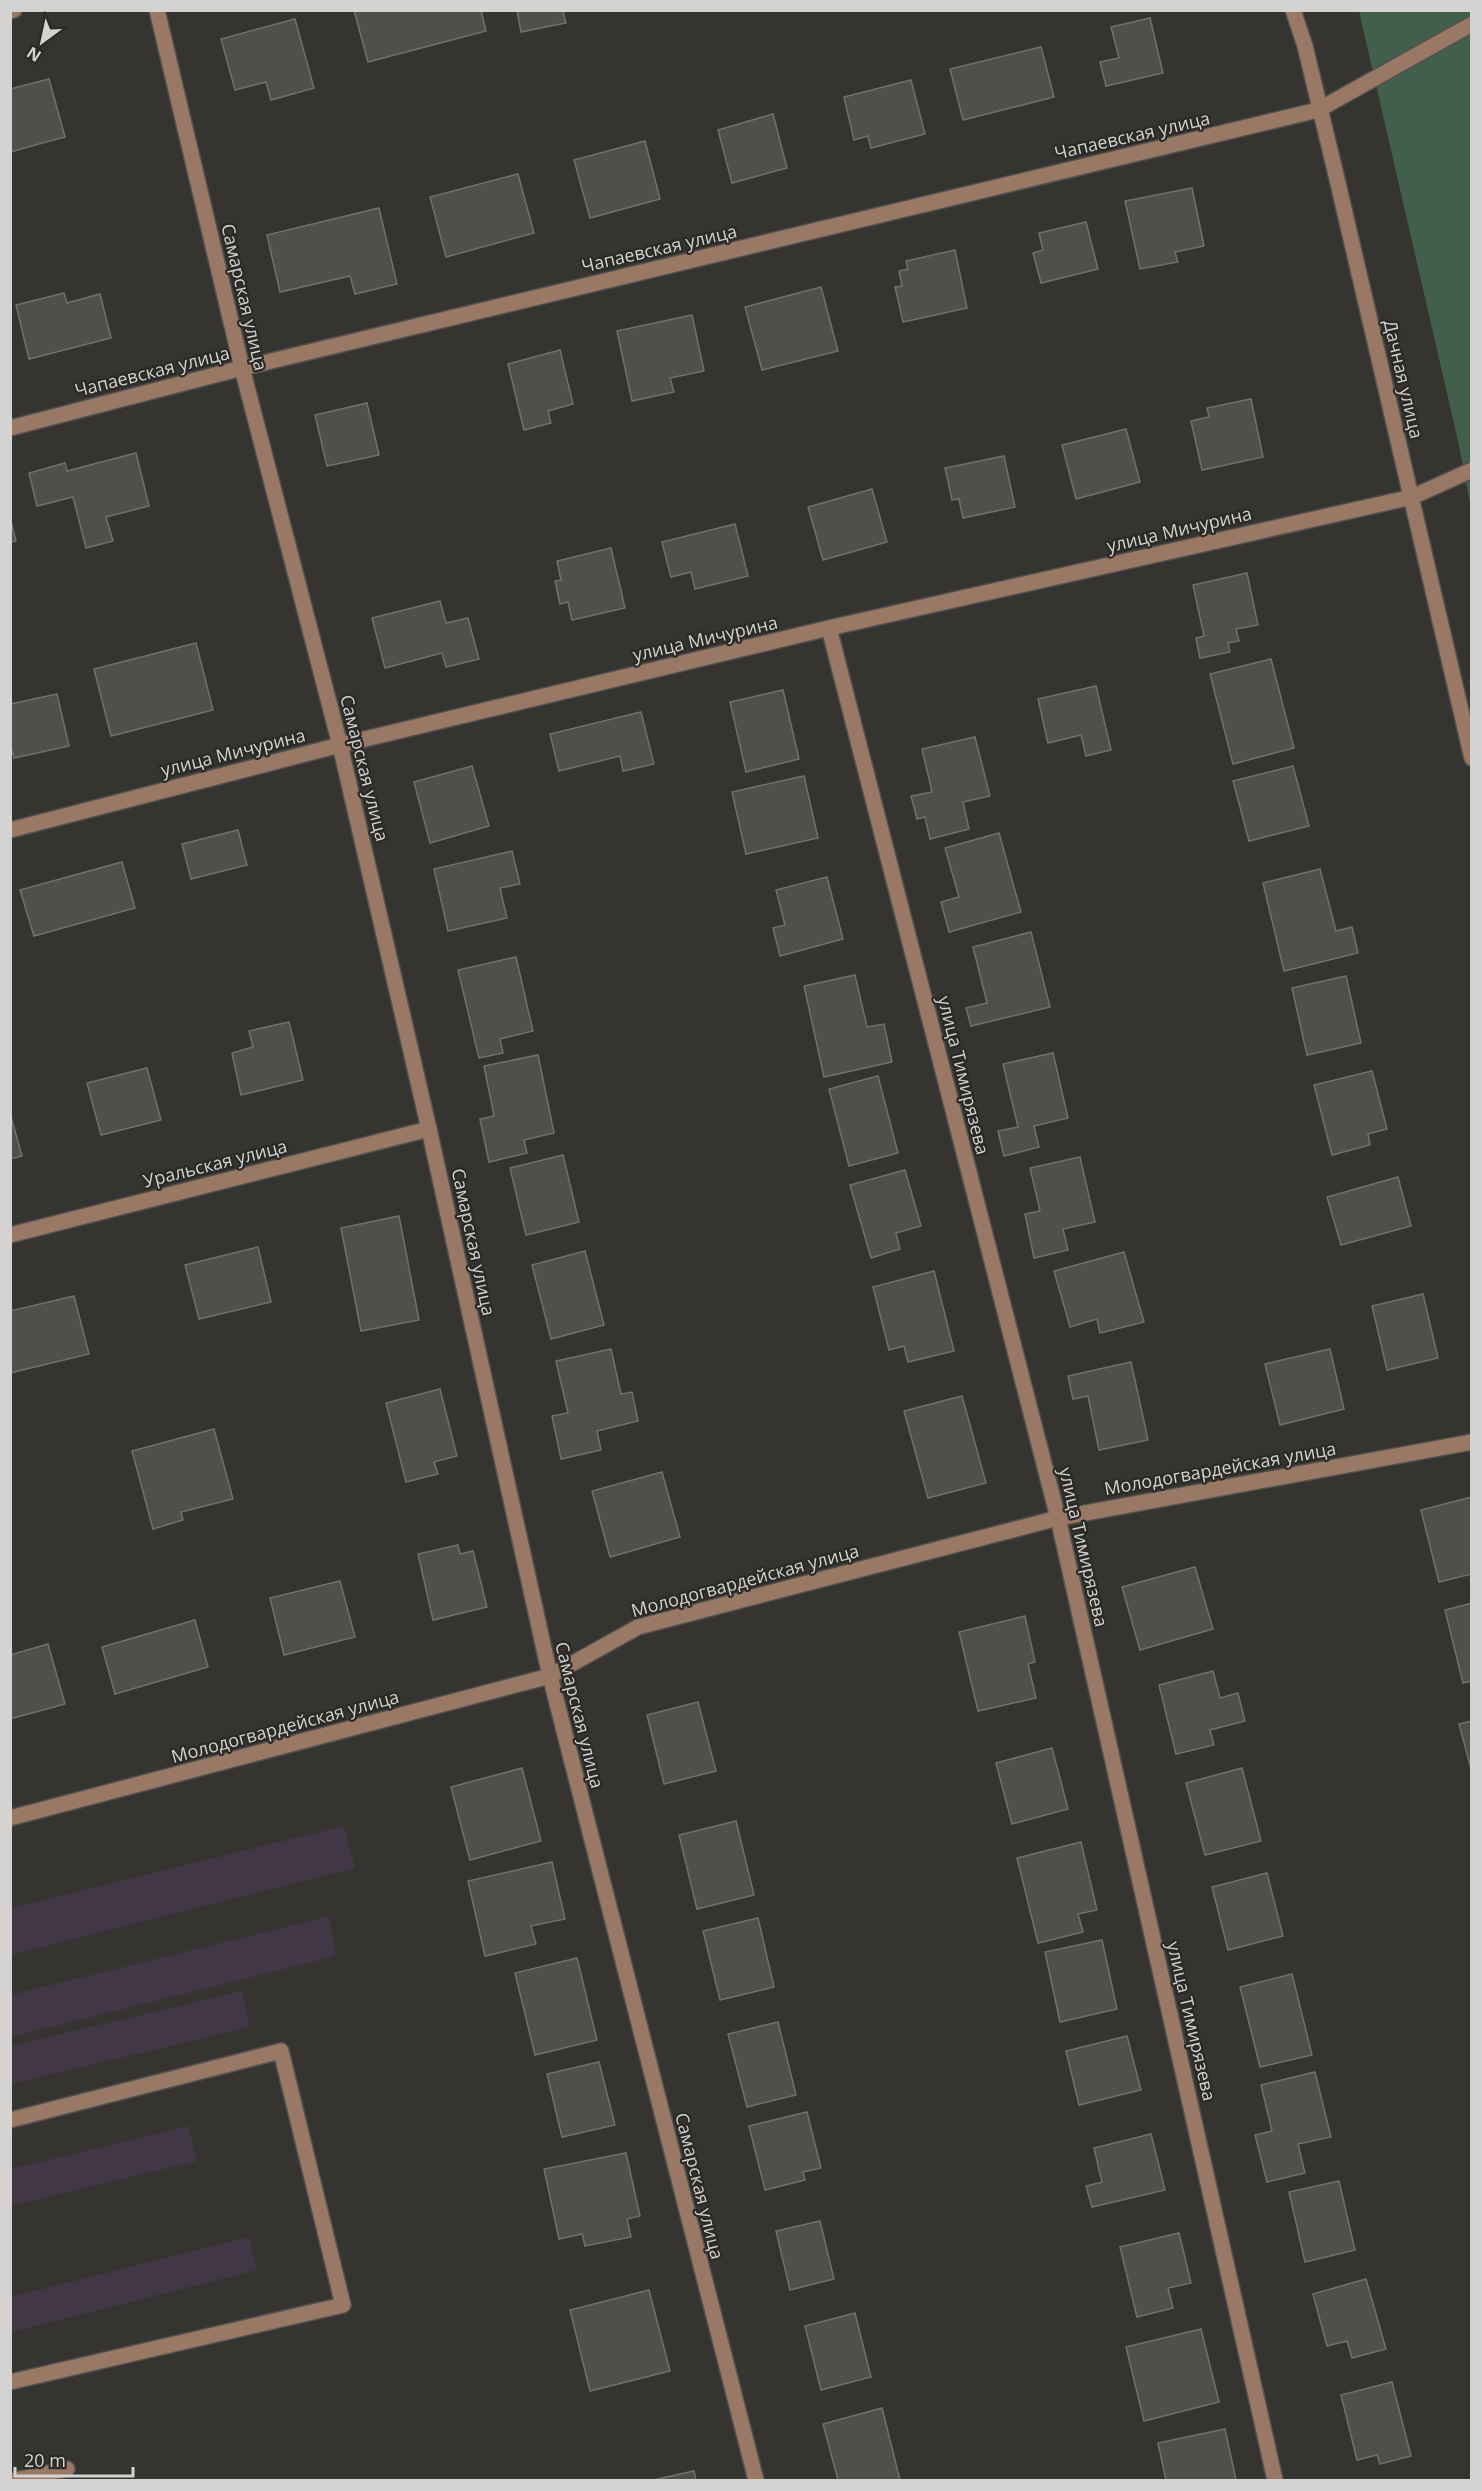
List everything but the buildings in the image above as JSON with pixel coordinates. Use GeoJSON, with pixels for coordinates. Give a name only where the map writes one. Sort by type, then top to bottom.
{"type":"FeatureCollection","features":[{"type":"Feature","properties":{"kind":"street","name":"Самарская улица"},"geometry":{"type":"LineString","coordinates":[[157,10],[242,368],[340,745],[429,1129],[550,1676],[756,2481]]}},
{"type":"Feature","properties":{"kind":"street","name":"Дачная улица"},"geometry":{"type":"LineString","coordinates":[[1293,10],[1305,46],[1318,110],[1412,496],[1472,758]]}},
{"type":"Feature","properties":{"kind":"street","name":"Чапаевская улица"},"geometry":{"type":"LineString","coordinates":[[10,428],[242,368],[1318,110],[1472,24]]}},
{"type":"Feature","properties":{"kind":"street","name":"улица Мичурина"},"geometry":{"type":"LineString","coordinates":[[10,830],[340,745],[829,628],[1412,496],[1472,470]]}},
{"type":"Feature","properties":{"kind":"street","name":"улица Тимирязева"},"geometry":{"type":"LineString","coordinates":[[829,628],[1058,1518],[1275,2481]]}},
{"type":"Feature","properties":{"kind":"street","name":"Уральская улица"},"geometry":{"type":"LineString","coordinates":[[10,1235],[429,1129]]}},
{"type":"Feature","properties":{"kind":"street","name":"Молодогвардейская улица"},"geometry":{"type":"LineString","coordinates":[[10,1818],[550,1676],[638,1627],[1058,1518],[1472,1442]]}},
{"type":"Feature","properties":{"kind":"street"},"geometry":{"type":"LineString","coordinates":[[10,2120],[281,2050],[343,2305],[10,2382]]}},
{"type":"Feature","properties":{"kind":"street"},"geometry":{"type":"LineString","coordinates":[[15,2481],[67,2469]]}},
{"type":"Feature","properties":{"kind":"shaded area"},"geometry":{"type":"Polygon","coordinates":[[[344,1826],[355,1868],[11,1955],[11,1908],[344,1826]]]}},
{"type":"Feature","properties":{"kind":"shaded area"},"geometry":{"type":"Polygon","coordinates":[[[329,1916],[336,1956],[11,2037],[11,1995],[329,1916]]]}},
{"type":"Feature","properties":{"kind":"shaded area"},"geometry":{"type":"Polygon","coordinates":[[[242,1991],[250,2027],[11,2084],[11,2046],[242,1991]]]}},
{"type":"Feature","properties":{"kind":"shaded area"},"geometry":{"type":"Polygon","coordinates":[[[188,2126],[197,2161],[11,2206],[11,2169],[188,2126]]]}},
{"type":"Feature","properties":{"kind":"shaded area"},"geometry":{"type":"Polygon","coordinates":[[[249,2237],[257,2270],[11,2332],[11,2297],[249,2237]]]}},
{"type":"Feature","properties":{"kind":"green space"},"geometry":{"type":"Polygon","coordinates":[[[1359,11],[1471,11],[1471,508],[1458,441],[1359,11]]]}}]}
